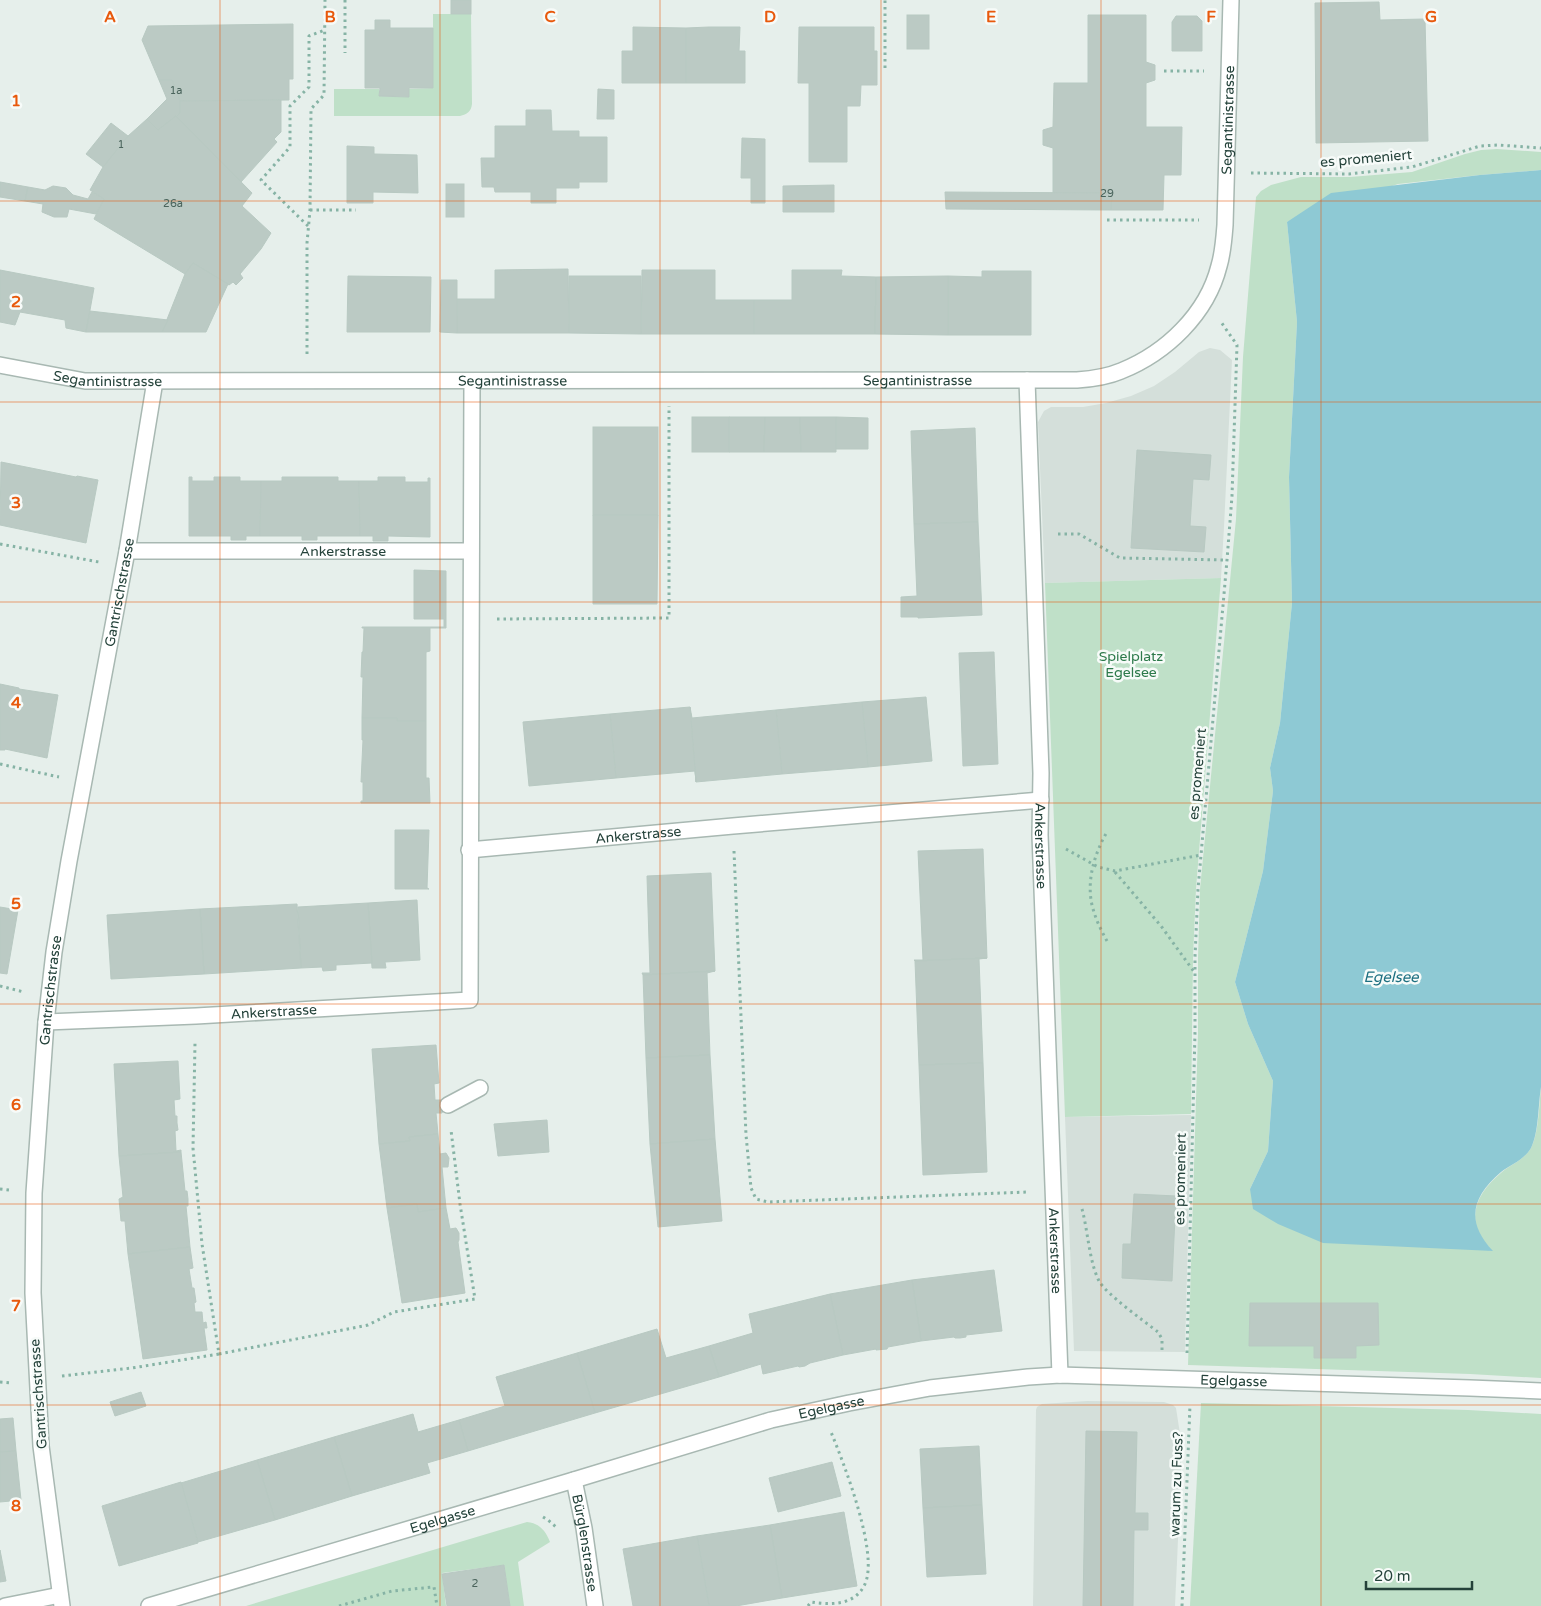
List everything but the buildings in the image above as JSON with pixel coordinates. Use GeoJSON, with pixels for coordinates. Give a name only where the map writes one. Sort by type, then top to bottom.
{"type":"FeatureCollection","features":[{"type":"Feature","properties":{"kind":"street","name":"Segantinistrasse"},"geometry":{"type":"LineString","coordinates":[[0,365],[85,381],[1076,380],[1097,378],[1120,372],[1166,345],[1188,324],[1210,289],[1219,267],[1225,224],[1231,0]]}},
{"type":"Feature","properties":{"kind":"street"},"geometry":{"type":"LineString","coordinates":[[1027,380],[1041,800]]}},
{"type":"Feature","properties":{"kind":"street","name":"Gantrischstrasse"},"geometry":{"type":"LineString","coordinates":[[61,1600],[41,1446],[33,1293],[34,1193],[46,1022],[68,861],[127,551],[154,381]]}},
{"type":"Feature","properties":{"kind":"street"},"geometry":{"type":"LineString","coordinates":[[471,551],[472,381]]}},
{"type":"Feature","properties":{"kind":"street","name":"Ankerstrasse"},"geometry":{"type":"LineString","coordinates":[[46,1022],[196,1016],[470,1000],[471,551],[127,551]]}},
{"type":"Feature","properties":{"kind":"street","name":"Ankerstrasse"},"geometry":{"type":"LineString","coordinates":[[470,850],[1041,800],[1040,835],[1060,1375]]}},
{"type":"Feature","properties":{"kind":"street"},"geometry":{"type":"LineString","coordinates":[[448,1105],[480,1088]]}},
{"type":"Feature","properties":{"kind":"street","name":"Egelgasse"},"geometry":{"type":"LineString","coordinates":[[149,1606],[771,1420],[930,1388],[1060,1375],[1541,1391]]}},
{"type":"Feature","properties":{"kind":"street","name":"Bürglenstrasse"},"geometry":{"type":"LineString","coordinates":[[574,1480],[584,1528],[595,1606]]}},
{"type":"Feature","properties":{"kind":"street"},"geometry":{"type":"LineString","coordinates":[[5,1606],[61,1600]]}},
{"type":"Feature","properties":{"kind":"path"},"geometry":{"type":"LineString","coordinates":[[307,357],[307,243],[310,210],[311,108],[324,95],[325,0]]}},
{"type":"Feature","properties":{"kind":"path"},"geometry":{"type":"LineString","coordinates":[[345,0],[345,53]]}},
{"type":"Feature","properties":{"kind":"path"},"geometry":{"type":"LineString","coordinates":[[885,0],[885,68]]}},
{"type":"Feature","properties":{"kind":"path"},"geometry":{"type":"LineString","coordinates":[[308,226],[260,180],[290,147],[290,106],[309,87],[309,36],[325,30]]}},
{"type":"Feature","properties":{"kind":"path"},"geometry":{"type":"LineString","coordinates":[[1164,71],[1205,71]]}},
{"type":"Feature","properties":{"kind":"path","name":"es promeniert"},"geometry":{"type":"LineString","coordinates":[[1250,173],[1349,174],[1412,167],[1480,146],[1498,145],[1541,148]]}},
{"type":"Feature","properties":{"kind":"path"},"geometry":{"type":"LineString","coordinates":[[1250,182],[1251,163]]}},
{"type":"Feature","properties":{"kind":"path"},"geometry":{"type":"LineString","coordinates":[[310,210],[356,210]]}},
{"type":"Feature","properties":{"kind":"path"},"geometry":{"type":"LineString","coordinates":[[1107,220],[1200,220]]}},
{"type":"Feature","properties":{"kind":"path","name":"es promeniert"},"geometry":{"type":"LineString","coordinates":[[1174,1379],[1174,1360],[1184,1360],[1187,1350],[1195,1052],[1195,973],[1201,855],[1232,496],[1238,345],[1219,319]]}},
{"type":"Feature","properties":{"kind":"path"},"geometry":{"type":"LineString","coordinates":[[470,620],[670,618],[669,381]]}},
{"type":"Feature","properties":{"kind":"path"},"geometry":{"type":"LineString","coordinates":[[1032,533],[1079,534],[1120,558],[1227,560]]}},
{"type":"Feature","properties":{"kind":"path"},"geometry":{"type":"LineString","coordinates":[[0,544],[124,566]]}},
{"type":"Feature","properties":{"kind":"path"},"geometry":{"type":"LineString","coordinates":[[0,764],[84,782]]}},
{"type":"Feature","properties":{"kind":"path"},"geometry":{"type":"LineString","coordinates":[[733,826],[746,1135],[751,1188],[756,1198],[768,1202],[1052,1191],[1075,1192],[1082,1211],[1090,1249],[1100,1282],[1112,1295],[1158,1332],[1162,1341],[1162,1360]]}},
{"type":"Feature","properties":{"kind":"path"},"geometry":{"type":"LineString","coordinates":[[1107,832],[1100,844],[1093,864],[1090,883],[1093,910],[1107,941]]}},
{"type":"Feature","properties":{"kind":"path"},"geometry":{"type":"LineString","coordinates":[[1040,835],[1104,870],[1115,871],[1201,855]]}},
{"type":"Feature","properties":{"kind":"path"},"geometry":{"type":"LineString","coordinates":[[1115,871],[1195,973]]}},
{"type":"Feature","properties":{"kind":"path"},"geometry":{"type":"LineString","coordinates":[[196,1016],[193,1148],[202,1244],[219,1354]]}},
{"type":"Feature","properties":{"kind":"path"},"geometry":{"type":"LineString","coordinates":[[57,1376],[132,1368],[219,1354],[368,1325],[394,1312],[475,1299],[460,1204],[448,1105]]}},
{"type":"Feature","properties":{"kind":"path","name":"warum zu Fuss?"},"geometry":{"type":"LineString","coordinates":[[1174,1379],[1174,1395],[1191,1396],[1182,1606]]}},
{"type":"Feature","properties":{"kind":"path"},"geometry":{"type":"LineString","coordinates":[[808,1606],[811,1602],[833,1605],[843,1603],[859,1593],[865,1584],[868,1574],[867,1552],[860,1512],[829,1427]]}},
{"type":"Feature","properties":{"kind":"path"},"geometry":{"type":"LineString","coordinates":[[339,1606],[392,1591],[434,1587],[437,1606]]}},
{"type":"Feature","properties":{"kind":"shaded area"},"geometry":{"type":"Polygon","coordinates":[[[1210,348],[1220,350],[1232,360],[1221,578],[1045,583],[1038,422],[1044,411],[1051,407],[1083,407],[1131,396],[1154,386],[1199,352],[1210,348]]]}},
{"type":"Feature","properties":{"kind":"shaded area"},"geometry":{"type":"Polygon","coordinates":[[[1191,1115],[1185,1352],[1074,1351],[1065,1117],[1191,1115]]]}},
{"type":"Feature","properties":{"kind":"shaded area"},"geometry":{"type":"Polygon","coordinates":[[[1087,1401],[1164,1402],[1176,1408],[1180,1434],[1181,1473],[1175,1606],[1033,1606],[1036,1410],[1042,1404],[1087,1401]]]}},
{"type":"Feature","properties":{"kind":"green space"},"geometry":{"type":"Polygon","coordinates":[[[433,14],[471,14],[471,109],[460,116],[334,116],[334,89],[379,89],[379,96],[409,97],[409,89],[433,88],[433,14]]]}},
{"type":"Feature","properties":{"kind":"green space"},"geometry":{"type":"Polygon","coordinates":[[[1497,149],[1541,152],[1541,170],[1398,184],[1287,222],[1297,322],[1289,477],[1292,603],[1280,723],[1270,768],[1273,791],[1263,871],[1235,982],[1248,1024],[1273,1081],[1268,1151],[1250,1189],[1492,1251],[1478,1232],[1475,1213],[1477,1204],[1481,1195],[1494,1179],[1522,1159],[1531,1148],[1537,1126],[1541,1087],[1541,1378],[1188,1365],[1198,1033],[1200,889],[1236,519],[1243,357],[1256,197],[1261,191],[1271,185],[1301,177],[1350,177],[1412,172],[1465,154],[1497,149]]]}},
{"type":"Feature","properties":{"kind":"green space","name":"Spielplatz Egelsee"},"geometry":{"type":"Polygon","coordinates":[[[1221,578],[1196,889],[1191,1114],[1065,1117],[1045,583],[1221,578]]]}},
{"type":"Feature","properties":{"kind":"green space"},"geometry":{"type":"Polygon","coordinates":[[[1201,1403],[1468,1410],[1541,1414],[1541,1606],[1190,1606],[1201,1403]]]}},
{"type":"Feature","properties":{"kind":"green space"},"geometry":{"type":"Polygon","coordinates":[[[527,1522],[542,1528],[550,1542],[518,1562],[524,1606],[510,1606],[504,1565],[442,1573],[446,1606],[246,1606],[527,1522]]]}},
{"type":"Feature","properties":{"kind":"water","name":"Egelsee"},"geometry":{"type":"Polygon","coordinates":[[[1541,170],[1541,1087],[1536,1134],[1531,1148],[1522,1159],[1501,1172],[1491,1181],[1478,1200],[1476,1219],[1478,1230],[1493,1251],[1323,1243],[1278,1224],[1253,1209],[1250,1189],[1268,1151],[1273,1081],[1248,1024],[1235,982],[1263,871],[1273,791],[1270,768],[1280,723],[1292,603],[1289,477],[1297,322],[1287,222],[1331,193],[1480,175],[1541,170]]]}}]}
